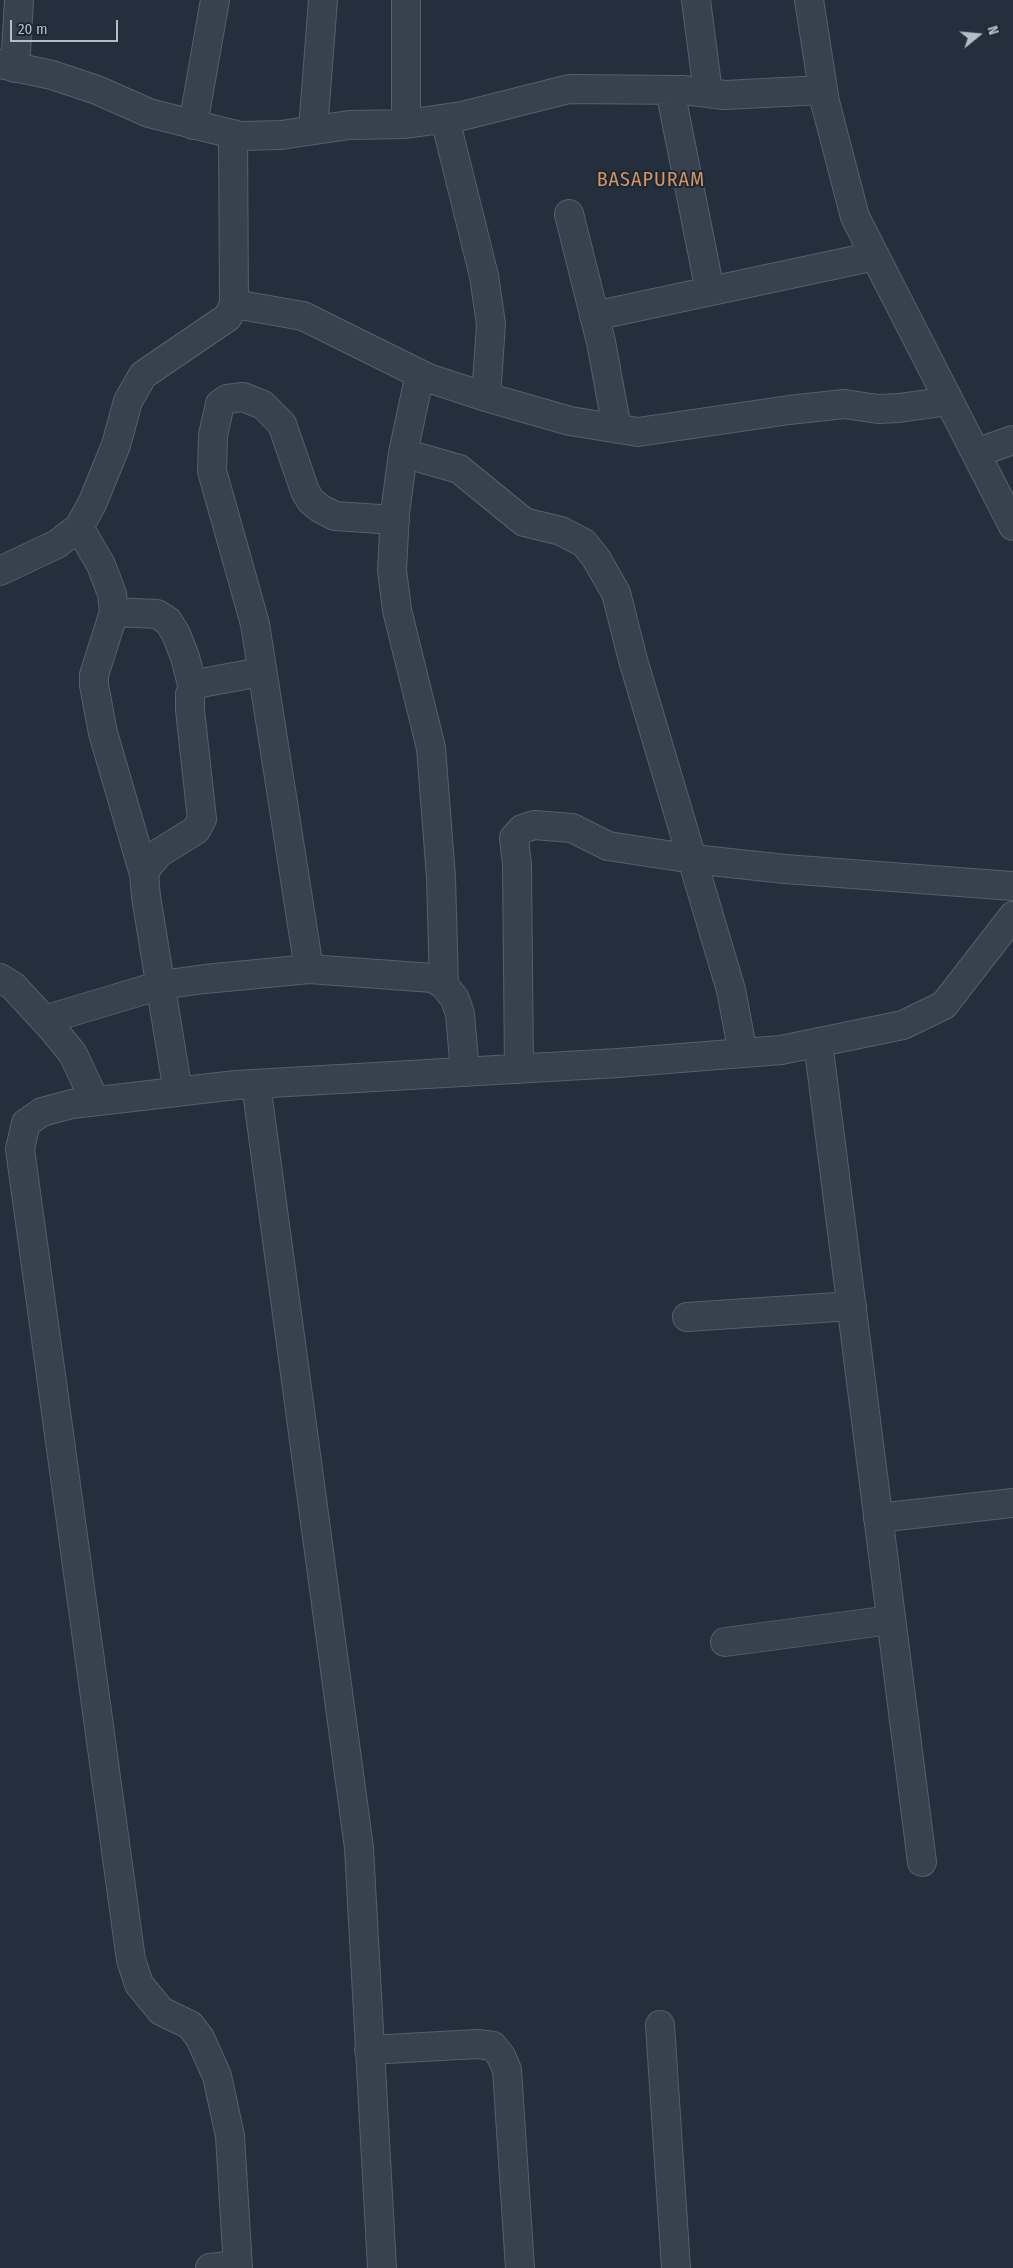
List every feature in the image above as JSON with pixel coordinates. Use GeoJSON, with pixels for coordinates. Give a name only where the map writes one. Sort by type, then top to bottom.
{"type":"FeatureCollection","features":[{"type":"Feature","properties":{"kind":"street"},"geometry":{"type":"LineString","coordinates":[[19,0],[8,66],[52,75],[97,90],[149,113],[240,136],[281,135],[350,125],[406,124],[445,119],[569,89],[670,90],[725,96],[823,90]]}},
{"type":"Feature","properties":{"kind":"street"},"geometry":{"type":"LineString","coordinates":[[193,125],[215,0]]}},
{"type":"Feature","properties":{"kind":"street"},"geometry":{"type":"LineString","coordinates":[[313,130],[323,0]]}},
{"type":"Feature","properties":{"kind":"street"},"geometry":{"type":"LineString","coordinates":[[406,0],[406,124]]}},
{"type":"Feature","properties":{"kind":"street"},"geometry":{"type":"LineString","coordinates":[[696,0],[708,93]]}},
{"type":"Feature","properties":{"kind":"street"},"geometry":{"type":"LineString","coordinates":[[809,0],[823,90],[855,217],[1013,526]]}},
{"type":"Feature","properties":{"kind":"street"},"geometry":{"type":"LineString","coordinates":[[670,90],[710,291]]}},
{"type":"Feature","properties":{"kind":"street"},"geometry":{"type":"LineString","coordinates":[[445,119],[484,276],[491,324],[486,397]]}},
{"type":"Feature","properties":{"kind":"street"},"geometry":{"type":"LineString","coordinates":[[0,571],[57,544],[79,526],[92,504],[112,453],[128,401],[143,375],[228,316],[234,304],[232,134]]}},
{"type":"Feature","properties":{"kind":"street"},"geometry":{"type":"LineString","coordinates":[[569,214],[594,316],[617,429]]}},
{"type":"Feature","properties":{"kind":"street"},"geometry":{"type":"LineString","coordinates":[[594,316],[875,256]]}},
{"type":"Feature","properties":{"kind":"street"},"geometry":{"type":"LineString","coordinates":[[234,304],[303,316],[420,374],[486,397],[570,421],[638,432],[844,404],[885,409],[949,401]]}},
{"type":"Feature","properties":{"kind":"street"},"geometry":{"type":"LineString","coordinates":[[420,374],[408,421],[403,453],[394,520],[392,570],[397,610],[431,748],[441,878],[444,985]]}},
{"type":"Feature","properties":{"kind":"street"},"geometry":{"type":"LineString","coordinates":[[309,969],[255,624],[212,471],[213,435],[220,404],[227,399],[243,397],[264,405],[282,424],[305,491],[311,501],[320,509],[335,516],[394,520]]}},
{"type":"Feature","properties":{"kind":"street"},"geometry":{"type":"LineString","coordinates":[[976,453],[1013,440]]}},
{"type":"Feature","properties":{"kind":"street"},"geometry":{"type":"LineString","coordinates":[[403,453],[459,469],[524,522],[561,531],[584,543],[596,558],[616,593],[730,990],[743,1053]]}},
{"type":"Feature","properties":{"kind":"street"},"geometry":{"type":"LineString","coordinates":[[79,526],[108,581],[114,612],[94,675],[94,685],[103,733],[144,874],[146,897],[178,1092]]}},
{"type":"Feature","properties":{"kind":"street"},"geometry":{"type":"LineString","coordinates":[[114,612],[157,614],[168,621],[176,634],[185,656],[193,688]]}},
{"type":"Feature","properties":{"kind":"street"},"geometry":{"type":"LineString","coordinates":[[144,874],[159,853],[196,830],[202,819],[190,710],[190,694],[193,688],[201,683],[261,672]]}},
{"type":"Feature","properties":{"kind":"street"},"geometry":{"type":"LineString","coordinates":[[519,1069],[517,865],[514,838],[522,829],[534,825],[572,828],[608,846],[693,859],[785,869],[934,878],[1013,886]]}},
{"type":"Feature","properties":{"kind":"street"},"geometry":{"type":"LineString","coordinates":[[210,2268],[238,2266],[230,2136],[217,2076],[200,2038],[190,2025],[161,2011],[139,1984],[131,1960],[20,1149],[26,1123],[42,1112],[95,1102],[178,1092],[256,1084],[519,1069],[781,1050],[903,1025],[944,1005],[1013,916]]}},
{"type":"Feature","properties":{"kind":"street"},"geometry":{"type":"LineString","coordinates":[[44,1020],[161,985],[309,969],[433,978],[444,985],[455,999],[460,1014],[465,1072]]}},
{"type":"Feature","properties":{"kind":"street"},"geometry":{"type":"LineString","coordinates":[[0,978],[13,986],[73,1054],[95,1102]]}},
{"type":"Feature","properties":{"kind":"street"},"geometry":{"type":"LineString","coordinates":[[818,1042],[922,1862]]}},
{"type":"Feature","properties":{"kind":"street"},"geometry":{"type":"LineString","coordinates":[[256,1084],[359,1848],[382,2268]]}},
{"type":"Feature","properties":{"kind":"street"},"geometry":{"type":"LineString","coordinates":[[687,1318],[852,1306]]}},
{"type":"Feature","properties":{"kind":"street"},"geometry":{"type":"LineString","coordinates":[[878,1518],[1013,1503]]}},
{"type":"Feature","properties":{"kind":"street"},"geometry":{"type":"LineString","coordinates":[[725,1642],[892,1620]]}},
{"type":"Feature","properties":{"kind":"street"},"geometry":{"type":"LineString","coordinates":[[660,2025],[676,2268]]}},
{"type":"Feature","properties":{"kind":"street"},"geometry":{"type":"LineString","coordinates":[[369,2050],[477,2044],[493,2046],[502,2056],[507,2070],[520,2268]]}},
{"type":"Feature","properties":{"kind":"district","name":"BASAPURAM"},"geometry":{"type":"Point","coordinates":[651,180]}}]}
